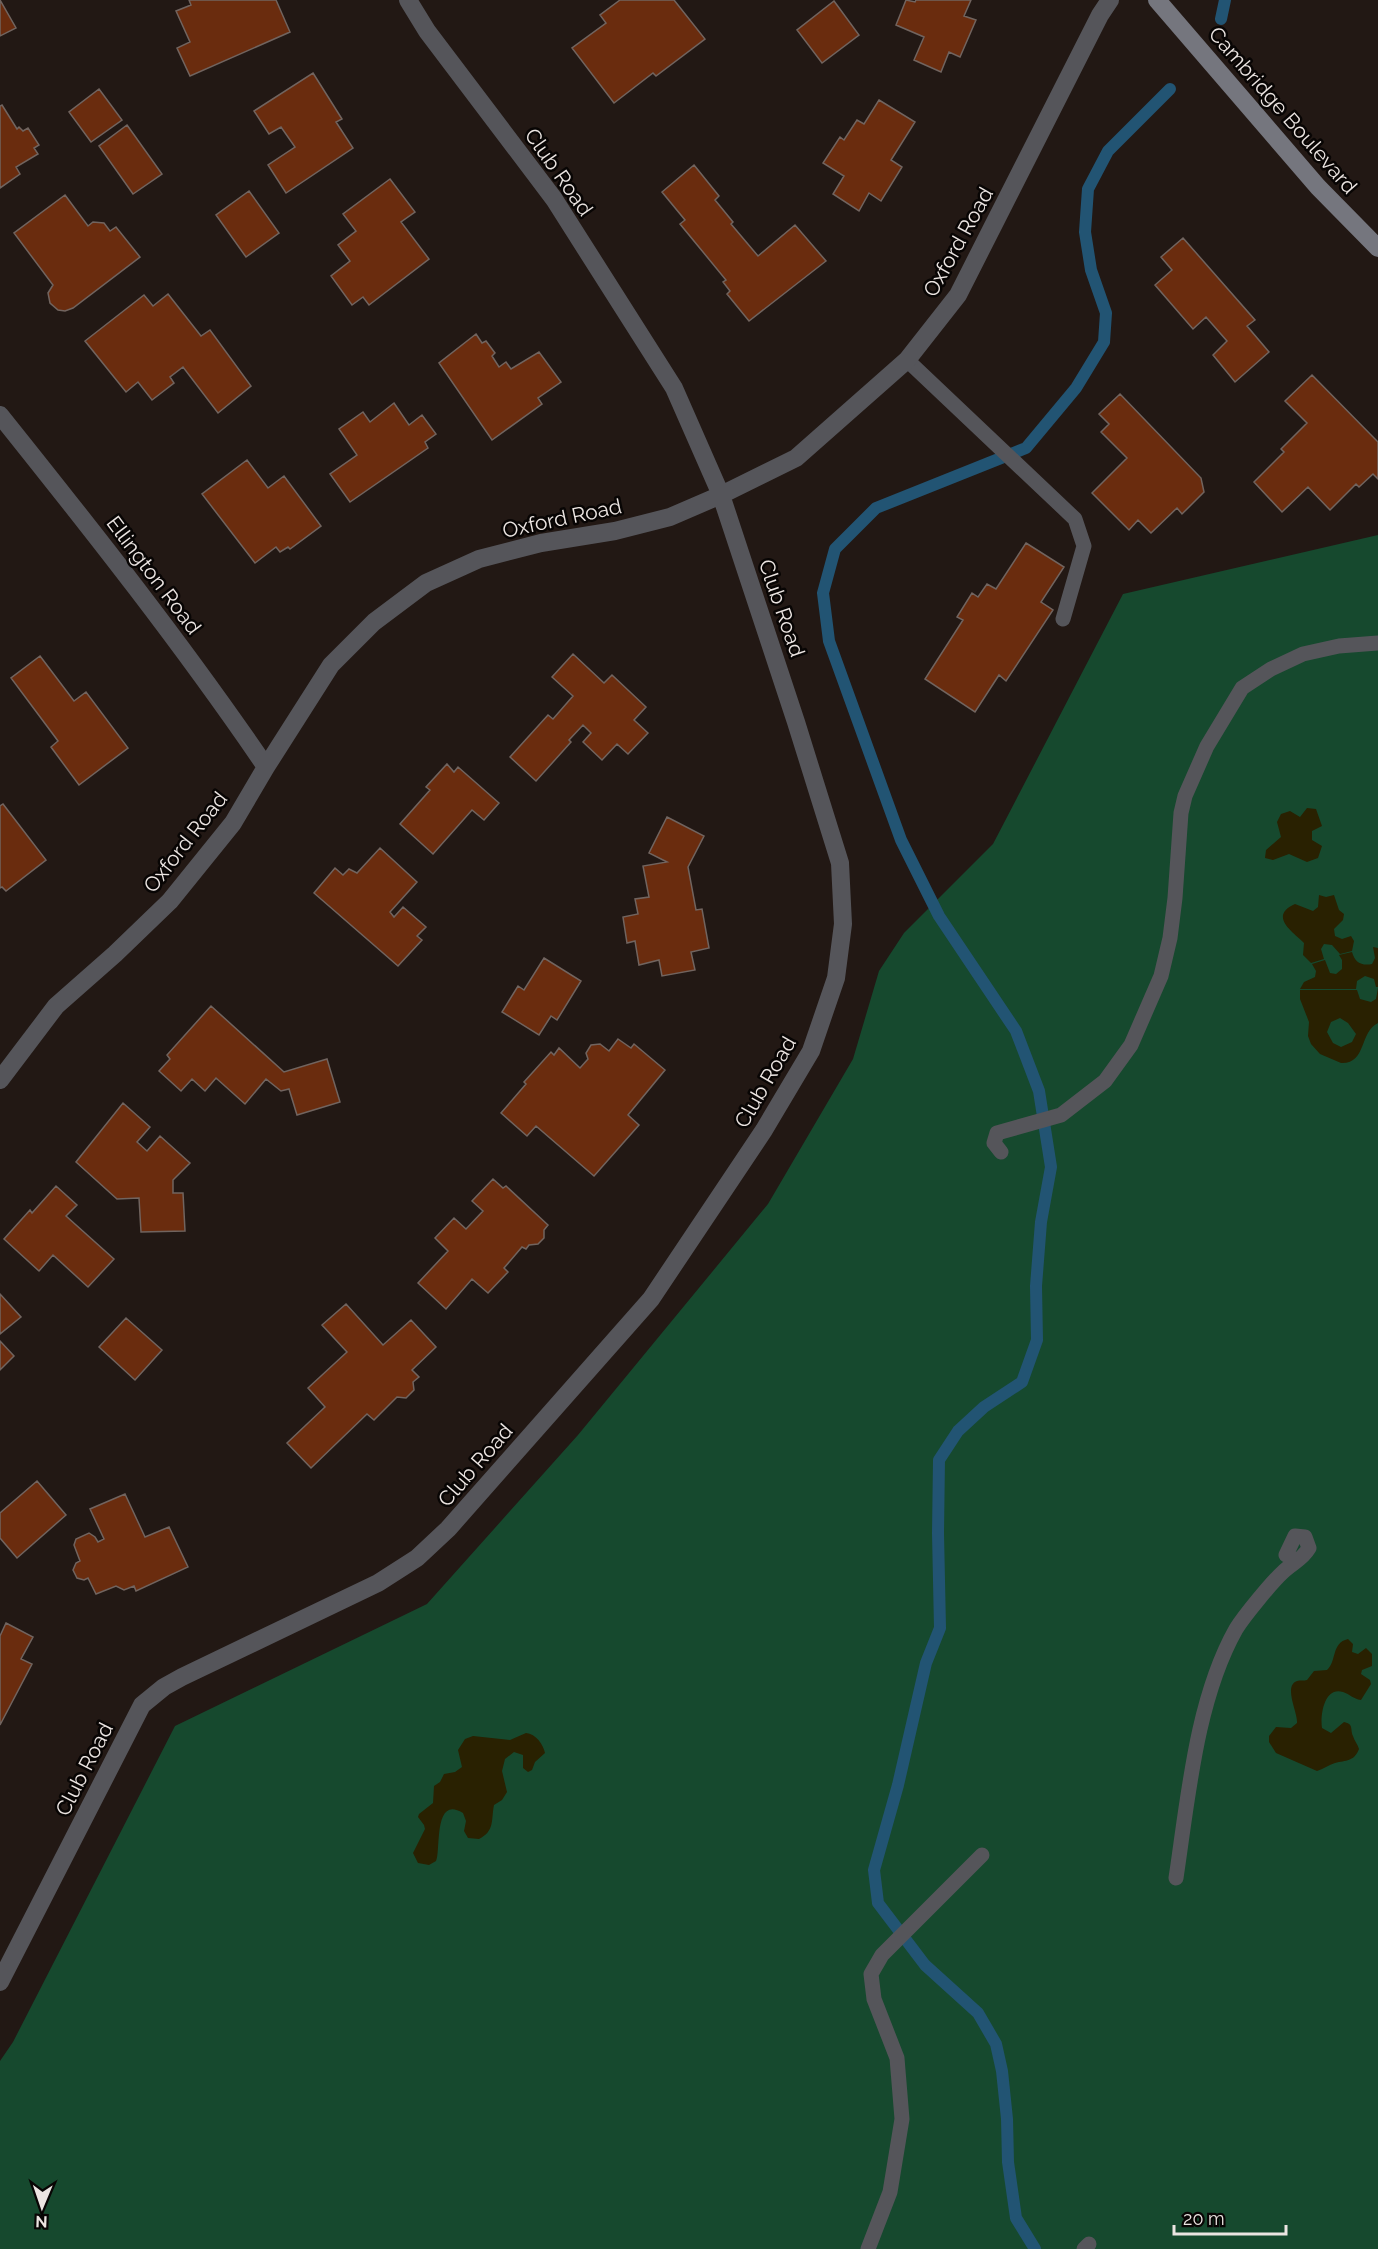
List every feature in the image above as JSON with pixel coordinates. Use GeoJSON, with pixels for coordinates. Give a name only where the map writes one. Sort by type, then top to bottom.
{"type":"FeatureCollection","features":[{"type":"Feature","properties":{"kind":"street","name":"Club Road"},"geometry":{"type":"LineString","coordinates":[[0,1982],[142,1705],[164,1687],[182,1677],[378,1583],[417,1558],[448,1529],[651,1299],[764,1130],[811,1051],[836,978],[843,924],[840,863],[722,495],[667,378],[554,199],[427,31],[408,0]]}},
{"type":"Feature","properties":{"kind":"street","name":"Oxford Road"},"geometry":{"type":"LineString","coordinates":[[0,1080],[56,1006],[171,901],[233,823],[332,665],[374,622],[426,583],[479,560],[541,543],[615,531],[670,517],[722,495],[796,458],[907,360],[958,296],[1110,0]]}},
{"type":"Feature","properties":{"kind":"street","name":"Cambridge Boulevard"},"geometry":{"type":"LineString","coordinates":[[1157,0],[1318,187],[1378,248]]}},
{"type":"Feature","properties":{"kind":"street","name":"Ellington Road"},"geometry":{"type":"LineString","coordinates":[[0,415],[102,543],[196,667],[266,767]]}},
{"type":"Feature","properties":{"kind":"lane"},"geometry":{"type":"LineString","coordinates":[[907,360],[1075,519],[1084,546],[1063,619]]}},
{"type":"Feature","properties":{"kind":"lane"},"geometry":{"type":"LineString","coordinates":[[1001,1152],[994,1143],[997,1133],[1061,1115],[1105,1081],[1131,1045],[1161,976],[1170,938],[1181,813],[1185,796],[1207,747],[1242,688],[1271,669],[1303,654],[1339,646],[1378,643]]}},
{"type":"Feature","properties":{"kind":"lane"},"geometry":{"type":"LineString","coordinates":[[1176,1878],[1192,1773],[1210,1690],[1237,1628],[1283,1572],[1304,1557],[1309,1548],[1305,1538],[1295,1536],[1286,1555]]}},
{"type":"Feature","properties":{"kind":"lane"},"geometry":{"type":"LineString","coordinates":[[868,2249],[890,2192],[902,2119],[897,2058],[874,1999],[871,1974],[882,1955],[982,1855]]}},
{"type":"Feature","properties":{"kind":"green space"},"geometry":{"type":"Polygon","coordinates":[[[1378,535],[1378,2249],[0,2249],[0,2061],[13,2042],[175,1726],[427,1604],[578,1435],[768,1204],[853,1059],[879,971],[904,933],[993,844],[1123,594],[1378,535]]]}},
{"type":"Feature","properties":{"kind":"sand"},"geometry":{"type":"Polygon","coordinates":[[[1307,808],[1316,809],[1322,826],[1312,831],[1312,840],[1322,846],[1318,858],[1307,862],[1289,854],[1273,860],[1265,858],[1266,850],[1281,837],[1277,822],[1281,814],[1290,811],[1300,817],[1307,808]]]}},
{"type":"Feature","properties":{"kind":"sand"},"geometry":{"type":"Polygon","coordinates":[[[1319,895],[1326,897],[1334,895],[1339,910],[1344,914],[1343,920],[1334,929],[1335,936],[1342,939],[1351,936],[1354,941],[1352,951],[1340,954],[1332,945],[1324,944],[1321,949],[1324,959],[1311,963],[1303,955],[1304,943],[1285,924],[1283,914],[1295,904],[1313,911],[1318,907],[1319,895]]]}},
{"type":"Feature","properties":{"kind":"sand"},"geometry":{"type":"Polygon","coordinates":[[[1373,947],[1378,948],[1378,987],[1374,979],[1365,976],[1357,981],[1356,989],[1300,989],[1304,982],[1315,977],[1316,971],[1312,964],[1325,960],[1330,973],[1336,974],[1342,969],[1342,960],[1339,955],[1352,952],[1359,963],[1372,964],[1375,958],[1373,947]]]}},
{"type":"Feature","properties":{"kind":"sand"},"geometry":{"type":"Polygon","coordinates":[[[1378,988],[1378,1023],[1368,1033],[1355,1058],[1341,1063],[1320,1054],[1311,1044],[1308,1036],[1309,1022],[1300,999],[1300,990],[1357,990],[1360,999],[1371,1002],[1376,999],[1378,988]],[[1340,1018],[1331,1022],[1327,1032],[1333,1043],[1341,1047],[1352,1042],[1356,1034],[1348,1023],[1340,1018]]]}},
{"type":"Feature","properties":{"kind":"sand"},"geometry":{"type":"Polygon","coordinates":[[[1348,1639],[1353,1644],[1352,1652],[1358,1654],[1366,1648],[1372,1654],[1372,1666],[1362,1670],[1361,1674],[1370,1680],[1371,1684],[1361,1700],[1343,1692],[1331,1693],[1323,1710],[1322,1728],[1331,1733],[1344,1722],[1349,1724],[1359,1749],[1352,1758],[1317,1771],[1276,1753],[1269,1742],[1269,1736],[1276,1727],[1291,1728],[1297,1723],[1291,1694],[1293,1684],[1307,1680],[1314,1671],[1327,1670],[1339,1644],[1348,1639]]]}},
{"type":"Feature","properties":{"kind":"sand"},"geometry":{"type":"Polygon","coordinates":[[[526,1733],[539,1740],[545,1753],[528,1772],[523,1768],[523,1755],[514,1752],[505,1759],[502,1771],[507,1792],[502,1800],[494,1805],[488,1832],[479,1839],[468,1838],[464,1831],[466,1821],[463,1813],[453,1809],[447,1811],[440,1826],[436,1861],[429,1865],[418,1863],[413,1853],[425,1829],[418,1817],[419,1814],[433,1803],[434,1786],[440,1782],[444,1774],[455,1772],[462,1767],[458,1750],[465,1739],[473,1736],[510,1740],[526,1733]]]}},
{"type":"Feature","properties":{"kind":"building"},"geometry":{"type":"Polygon","coordinates":[[[0,0],[16,28],[0,36],[0,0]]]}},
{"type":"Feature","properties":{"kind":"building"},"geometry":{"type":"Polygon","coordinates":[[[189,0],[276,0],[290,32],[190,76],[177,48],[190,42],[176,11],[191,5],[189,0]]]}},
{"type":"Feature","properties":{"kind":"building"},"geometry":{"type":"Polygon","coordinates":[[[620,0],[674,0],[705,39],[656,76],[653,73],[614,103],[572,48],[606,23],[600,15],[620,0]]]}},
{"type":"Feature","properties":{"kind":"building"},"geometry":{"type":"Polygon","coordinates":[[[906,0],[915,2],[916,0],[971,0],[964,16],[976,20],[960,57],[949,52],[941,72],[914,60],[924,37],[896,25],[906,0]]]}},
{"type":"Feature","properties":{"kind":"building"},"geometry":{"type":"Polygon","coordinates":[[[834,1],[859,35],[822,63],[797,30],[834,1]]]}},
{"type":"Feature","properties":{"kind":"building"},"geometry":{"type":"Polygon","coordinates":[[[313,73],[342,119],[336,122],[353,148],[286,193],[268,165],[295,147],[281,127],[269,134],[254,111],[313,73]]]}},
{"type":"Feature","properties":{"kind":"building"},"geometry":{"type":"Polygon","coordinates":[[[99,89],[122,120],[91,142],[69,112],[99,89]]]}},
{"type":"Feature","properties":{"kind":"building"},"geometry":{"type":"Polygon","coordinates":[[[879,100],[915,122],[891,160],[902,167],[881,201],[869,193],[859,211],[833,194],[844,176],[823,163],[840,137],[844,140],[857,120],[864,124],[879,100]]]}},
{"type":"Feature","properties":{"kind":"building"},"geometry":{"type":"Polygon","coordinates":[[[2,105],[17,129],[19,127],[23,131],[28,128],[39,145],[34,148],[38,154],[16,167],[20,174],[0,188],[0,106],[2,105]]]}},
{"type":"Feature","properties":{"kind":"building"},"geometry":{"type":"Polygon","coordinates":[[[127,125],[162,174],[133,194],[99,146],[127,125]]]}},
{"type":"Feature","properties":{"kind":"building"},"geometry":{"type":"Polygon","coordinates":[[[694,165],[719,196],[715,200],[733,222],[731,224],[758,256],[795,225],[826,261],[749,321],[727,294],[730,291],[723,282],[726,280],[680,224],[685,220],[662,192],[694,165]]]}},
{"type":"Feature","properties":{"kind":"building"},"geometry":{"type":"Polygon","coordinates":[[[390,179],[415,212],[401,222],[429,259],[369,305],[363,297],[352,305],[331,276],[350,261],[338,245],[356,231],[343,214],[390,179]]]}},
{"type":"Feature","properties":{"kind":"building"},"geometry":{"type":"Polygon","coordinates":[[[249,191],[279,233],[246,257],[216,215],[249,191]]]}},
{"type":"Feature","properties":{"kind":"building"},"geometry":{"type":"Polygon","coordinates":[[[65,195],[88,226],[93,222],[104,223],[110,231],[116,227],[140,257],[73,308],[65,311],[58,310],[50,303],[48,293],[53,285],[14,233],[65,195]]]}},
{"type":"Feature","properties":{"kind":"building"},"geometry":{"type":"Polygon","coordinates":[[[1183,238],[1255,320],[1247,326],[1269,352],[1235,382],[1213,355],[1227,341],[1206,317],[1193,329],[1155,285],[1172,270],[1161,257],[1183,238]]]}},
{"type":"Feature","properties":{"kind":"building"},"geometry":{"type":"Polygon","coordinates":[[[168,294],[201,336],[210,330],[251,386],[218,413],[183,367],[170,377],[174,383],[152,400],[138,382],[126,392],[85,341],[144,295],[153,306],[168,294]]]}},
{"type":"Feature","properties":{"kind":"building"},"geometry":{"type":"Polygon","coordinates":[[[476,334],[482,343],[486,341],[495,353],[492,356],[499,367],[506,362],[511,369],[539,352],[561,382],[538,398],[542,404],[492,440],[439,363],[476,334]]]}},
{"type":"Feature","properties":{"kind":"building"},"geometry":{"type":"Polygon","coordinates":[[[1312,375],[1378,442],[1378,479],[1373,474],[1359,487],[1356,484],[1330,510],[1308,487],[1282,512],[1254,482],[1284,452],[1281,449],[1307,423],[1285,401],[1312,375]]]}},
{"type":"Feature","properties":{"kind":"building"},"geometry":{"type":"Polygon","coordinates":[[[1120,394],[1201,478],[1204,492],[1182,514],[1177,508],[1151,533],[1138,520],[1129,530],[1092,493],[1127,458],[1101,432],[1109,424],[1099,414],[1120,394]]]}},
{"type":"Feature","properties":{"kind":"building"},"geometry":{"type":"Polygon","coordinates":[[[394,403],[409,425],[422,415],[436,434],[425,442],[428,448],[350,502],[330,474],[357,455],[339,429],[363,412],[370,422],[394,403]]]}},
{"type":"Feature","properties":{"kind":"building"},"geometry":{"type":"Polygon","coordinates":[[[247,460],[268,488],[284,476],[321,526],[290,549],[288,547],[280,552],[276,547],[255,563],[202,494],[247,460]]]}},
{"type":"Feature","properties":{"kind":"building"},"geometry":{"type":"Polygon","coordinates":[[[1026,543],[1064,567],[1041,602],[1053,610],[1006,681],[999,675],[975,712],[925,679],[963,620],[957,617],[972,593],[978,597],[987,584],[996,589],[1026,543]]]}},
{"type":"Feature","properties":{"kind":"building"},"geometry":{"type":"Polygon","coordinates":[[[573,654],[604,683],[612,675],[646,707],[634,720],[648,733],[628,754],[617,744],[602,760],[583,742],[591,733],[583,725],[536,781],[510,757],[548,715],[553,719],[573,696],[552,677],[573,654]]]}},
{"type":"Feature","properties":{"kind":"building"},"geometry":{"type":"Polygon","coordinates":[[[40,656],[74,701],[86,692],[128,748],[79,785],[51,747],[58,741],[11,678],[40,656]]]}},
{"type":"Feature","properties":{"kind":"building"},"geometry":{"type":"Polygon","coordinates":[[[447,764],[454,772],[458,767],[499,803],[484,820],[472,810],[433,854],[400,824],[430,790],[426,787],[447,764]]]}},
{"type":"Feature","properties":{"kind":"building"},"geometry":{"type":"Polygon","coordinates":[[[3,804],[46,860],[6,891],[0,888],[0,806],[3,804]]]}},
{"type":"Feature","properties":{"kind":"building"},"geometry":{"type":"Polygon","coordinates":[[[667,817],[704,836],[688,867],[696,910],[702,909],[709,948],[691,952],[695,970],[662,976],[659,960],[639,965],[635,941],[627,943],[623,917],[638,914],[635,899],[649,897],[643,866],[667,862],[649,853],[667,817]]]}},
{"type":"Feature","properties":{"kind":"building"},"geometry":{"type":"Polygon","coordinates":[[[380,848],[417,882],[390,912],[394,917],[403,907],[426,927],[417,936],[422,940],[398,966],[314,893],[335,868],[343,875],[349,869],[357,873],[380,848]]]}},
{"type":"Feature","properties":{"kind":"building"},"geometry":{"type":"Polygon","coordinates":[[[544,958],[581,981],[557,1020],[551,1016],[539,1035],[502,1012],[518,986],[524,990],[544,958]]]}},
{"type":"Feature","properties":{"kind":"building"},"geometry":{"type":"Polygon","coordinates":[[[211,1006],[284,1072],[327,1059],[340,1102],[297,1115],[289,1089],[281,1091],[266,1079],[245,1104],[216,1078],[205,1091],[192,1079],[181,1091],[159,1071],[170,1059],[167,1055],[211,1006]]]}},
{"type":"Feature","properties":{"kind":"building"},"geometry":{"type":"Polygon","coordinates":[[[618,1039],[631,1048],[634,1044],[665,1070],[628,1115],[639,1125],[594,1176],[536,1126],[527,1136],[501,1113],[526,1084],[524,1082],[551,1052],[554,1055],[559,1048],[580,1068],[588,1059],[586,1053],[591,1045],[600,1044],[609,1051],[618,1039]]]}},
{"type":"Feature","properties":{"kind":"building"},"geometry":{"type":"Polygon","coordinates":[[[123,1103],[150,1127],[137,1142],[147,1151],[160,1136],[190,1163],[173,1180],[173,1193],[183,1193],[185,1231],[141,1232],[139,1198],[117,1199],[76,1162],[123,1103]]]}},
{"type":"Feature","properties":{"kind":"building"},"geometry":{"type":"Polygon","coordinates":[[[493,1179],[503,1188],[506,1186],[548,1225],[544,1230],[544,1238],[538,1244],[529,1245],[526,1249],[522,1247],[504,1268],[508,1272],[488,1293],[472,1279],[446,1309],[418,1283],[448,1251],[435,1238],[454,1218],[466,1229],[483,1211],[472,1201],[493,1179]]]}},
{"type":"Feature","properties":{"kind":"building"},"geometry":{"type":"Polygon","coordinates":[[[56,1186],[77,1205],[66,1216],[114,1259],[88,1287],[53,1255],[39,1271],[4,1239],[56,1186]]]}},
{"type":"Feature","properties":{"kind":"building"},"geometry":{"type":"Polygon","coordinates":[[[0,1294],[21,1317],[0,1334],[0,1294]]]}},
{"type":"Feature","properties":{"kind":"building"},"geometry":{"type":"Polygon","coordinates":[[[346,1304],[383,1345],[411,1320],[436,1347],[412,1370],[419,1377],[413,1382],[414,1390],[406,1398],[397,1397],[374,1420],[367,1414],[311,1468],[287,1443],[325,1407],[308,1388],[347,1352],[322,1325],[346,1304]]]}},
{"type":"Feature","properties":{"kind":"building"},"geometry":{"type":"Polygon","coordinates":[[[126,1318],[162,1350],[135,1380],[99,1347],[126,1318]]]}},
{"type":"Feature","properties":{"kind":"building"},"geometry":{"type":"Polygon","coordinates":[[[0,1341],[14,1356],[0,1370],[0,1341]]]}},
{"type":"Feature","properties":{"kind":"building"},"geometry":{"type":"Polygon","coordinates":[[[37,1481],[66,1515],[17,1558],[0,1538],[0,1513],[37,1481]]]}},
{"type":"Feature","properties":{"kind":"building"},"geometry":{"type":"Polygon","coordinates":[[[125,1494],[145,1537],[169,1527],[188,1567],[136,1591],[134,1586],[124,1590],[116,1586],[96,1594],[88,1578],[84,1580],[77,1578],[73,1570],[76,1563],[80,1561],[74,1545],[76,1539],[89,1533],[98,1542],[104,1539],[90,1509],[125,1494]]]}},
{"type":"Feature","properties":{"kind":"building"},"geometry":{"type":"Polygon","coordinates":[[[6,1623],[33,1637],[21,1659],[32,1664],[0,1725],[0,1636],[6,1623]]]}},
{"type":"Feature","properties":{"kind":"waterway"},"geometry":{"type":"LineString","coordinates":[[1221,19],[1225,0]]}},
{"type":"Feature","properties":{"kind":"waterway"},"geometry":{"type":"LineString","coordinates":[[1035,2249],[1016,2218],[1008,2162],[1007,2119],[1002,2071],[996,2044],[978,2013],[925,1965],[878,1903],[874,1870],[898,1785],[926,1663],[940,1628],[939,1460],[958,1431],[984,1407],[1022,1382],[1037,1340],[1036,1286],[1041,1222],[1051,1167],[1039,1091],[1016,1031],[939,916],[901,840],[829,641],[823,593],[835,549],[876,508],[1026,448],[1076,388],[1104,342],[1106,313],[1091,270],[1085,232],[1088,189],[1108,151],[1170,89]]}}]}
